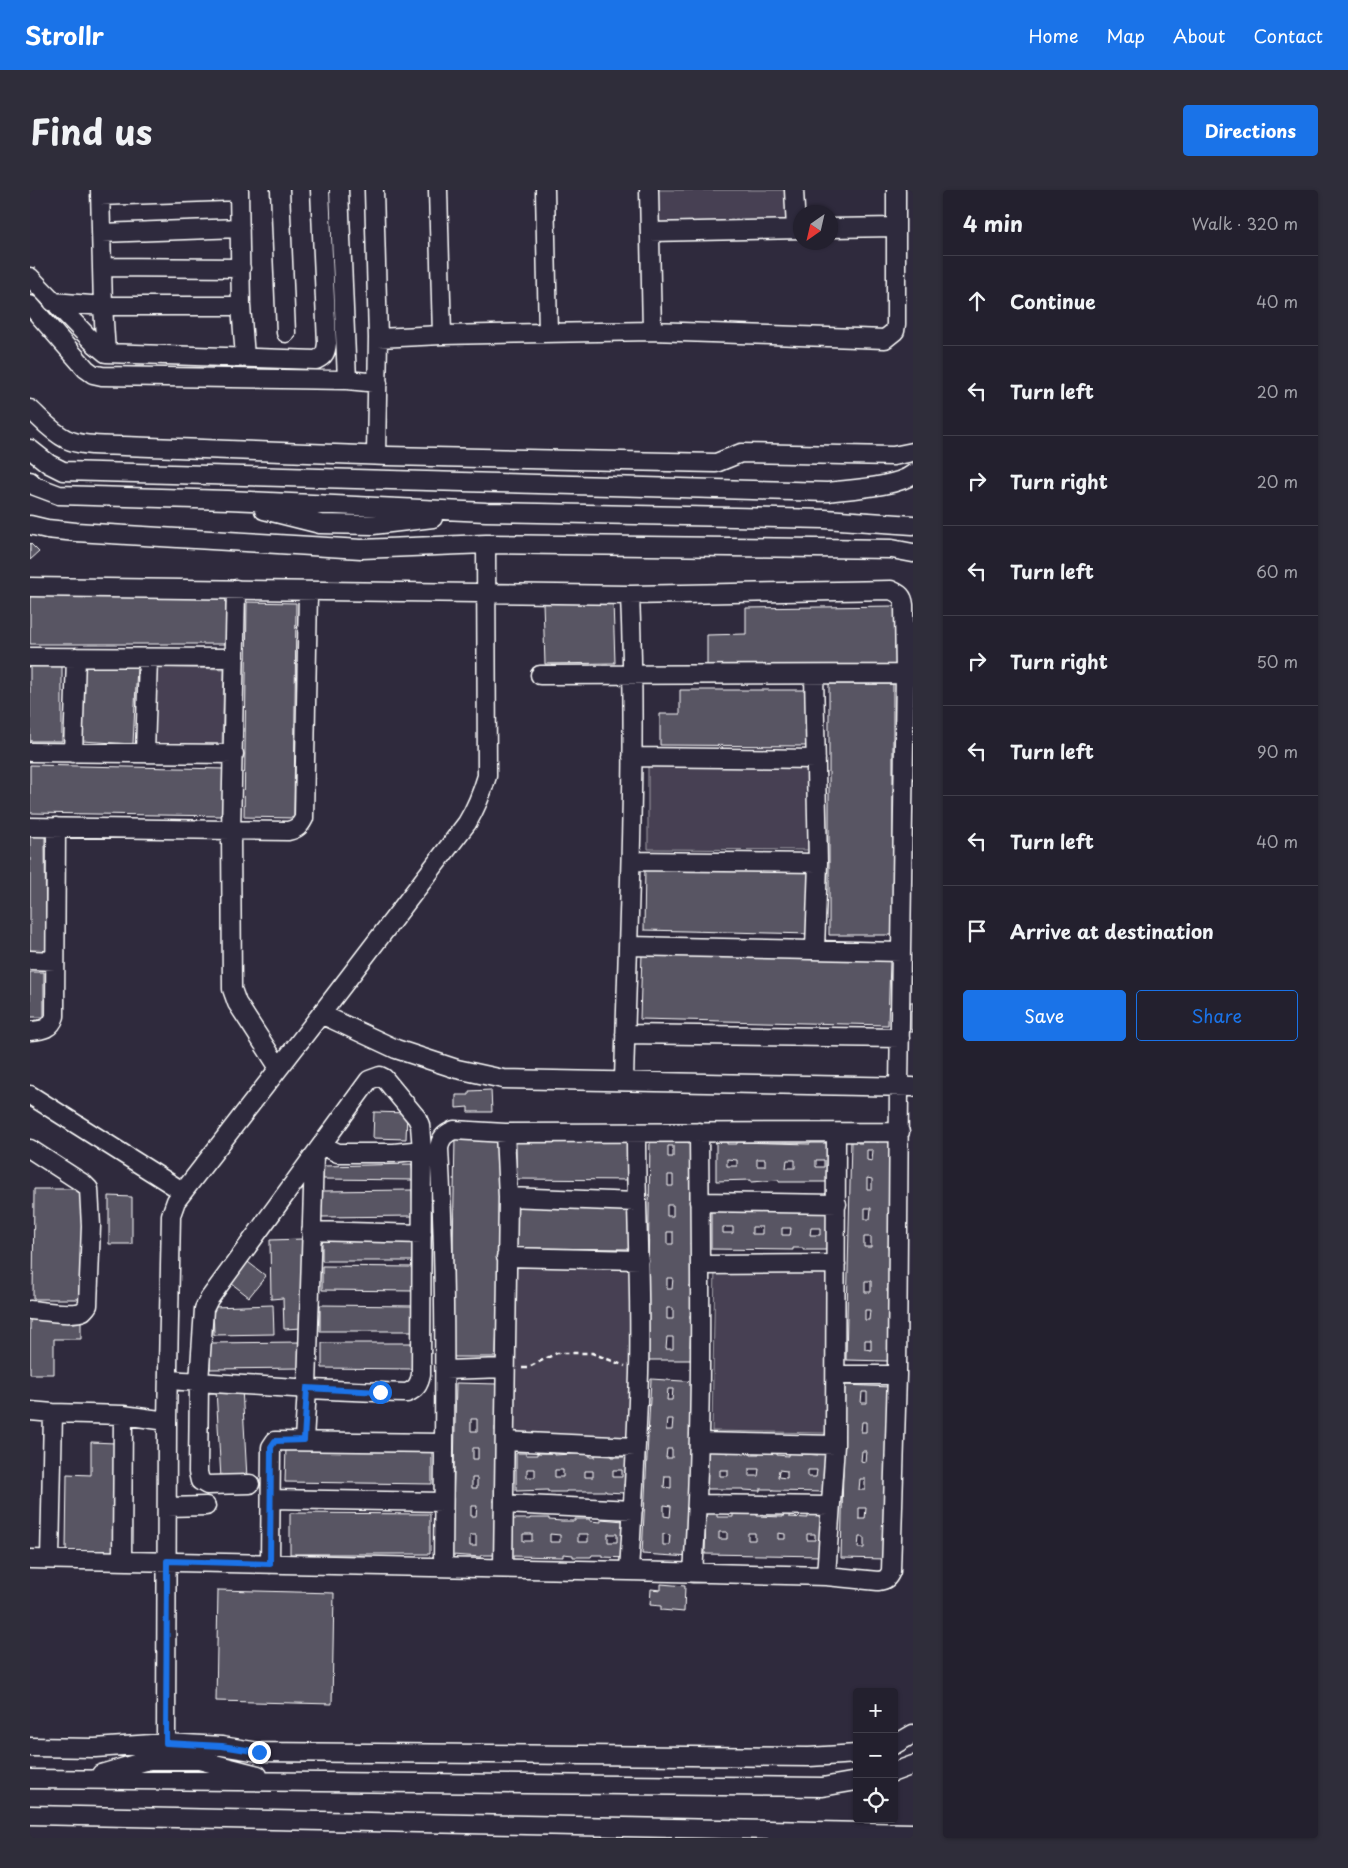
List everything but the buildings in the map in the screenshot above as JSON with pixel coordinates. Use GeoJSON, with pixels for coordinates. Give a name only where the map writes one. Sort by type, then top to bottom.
{"type":"FeatureCollection","features":[{"type":"Feature","properties":{"kind":"street"},"geometry":{"type":"LineString","coordinates":[[106,353],[100,193],[239,190],[245,357]]}},
{"type":"Feature","properties":{"kind":"street"},"geometry":{"type":"LineString","coordinates":[[280,190],[286,333]]}},
{"type":"Feature","properties":{"kind":"street"},"geometry":{"type":"LineString","coordinates":[[30,277],[106,353],[306,360],[323,357],[326,351],[320,190]]}},
{"type":"Feature","properties":{"kind":"street"},"geometry":{"type":"LineString","coordinates":[[339,190],[346,380]]}},
{"type":"Feature","properties":{"kind":"street"},"geometry":{"type":"LineString","coordinates":[[374,190],[378,338],[376,455]]}},
{"type":"Feature","properties":{"kind":"street"},"geometry":{"type":"LineString","coordinates":[[438,190],[442,335]]}},
{"type":"Feature","properties":{"kind":"street"},"geometry":{"type":"LineString","coordinates":[[545,190],[548,333]]}},
{"type":"Feature","properties":{"kind":"street"},"geometry":{"type":"LineString","coordinates":[[649,190],[652,331]]}},
{"type":"Feature","properties":{"kind":"street"},"geometry":{"type":"LineString","coordinates":[[794,190],[796,205]]}},
{"type":"Feature","properties":{"kind":"street"},"geometry":{"type":"LineString","coordinates":[[378,338],[652,331],[886,339],[895,331],[896,324],[896,190]]}},
{"type":"Feature","properties":{"kind":"street"},"geometry":{"type":"LineString","coordinates":[[838,228],[896,227]]}},
{"type":"Feature","properties":{"kind":"street"},"geometry":{"type":"LineString","coordinates":[[101,233],[240,228]]}},
{"type":"Feature","properties":{"kind":"street"},"geometry":{"type":"LineString","coordinates":[[650,232],[793,229]]}},
{"type":"Feature","properties":{"kind":"street"},"geometry":{"type":"LineString","coordinates":[[102,267],[241,268]]}},
{"type":"Feature","properties":{"kind":"street"},"geometry":{"type":"LineString","coordinates":[[53,302],[103,306],[242,306]]}},
{"type":"Feature","properties":{"kind":"street"},"geometry":{"type":"LineString","coordinates":[[30,305],[79,362],[93,374],[111,376],[346,380],[378,383]]}},
{"type":"Feature","properties":{"kind":"street"},"geometry":{"type":"LineString","coordinates":[[30,409],[49,427],[66,439],[80,444],[376,455],[716,463],[741,453],[893,456],[913,452]]}},
{"type":"Feature","properties":{"kind":"street"},"geometry":{"type":"LineString","coordinates":[[30,449],[49,464],[63,471],[828,492],[877,486],[908,478],[913,474]]}},
{"type":"Feature","properties":{"kind":"street"},"geometry":{"type":"LineString","coordinates":[[30,481],[35,486],[59,495],[228,500],[486,512],[824,519],[913,525]]}},
{"type":"Feature","properties":{"kind":"street"},"geometry":{"type":"LineString","coordinates":[[30,525],[76,532],[361,549],[486,544],[892,549],[913,553]]}},
{"type":"Feature","properties":{"kind":"street"},"geometry":{"type":"LineString","coordinates":[[166,1743],[167,1421],[171,1216],[176,1200],[182,1191],[321,1014],[475,810],[487,776],[486,544]]}},
{"type":"Feature","properties":{"kind":"street"},"geometry":{"type":"LineString","coordinates":[[30,587],[630,595],[892,590],[903,598],[904,605],[905,674],[900,1038],[906,1087],[900,1132],[898,1375],[891,1571],[885,1580],[826,1576],[629,1570],[30,1559]]}},
{"type":"Feature","properties":{"kind":"street"},"geometry":{"type":"LineString","coordinates":[[236,589],[231,831],[232,989],[237,1003],[279,1068]]}},
{"type":"Feature","properties":{"kind":"street"},"geometry":{"type":"LineString","coordinates":[[30,827],[231,831],[288,831],[296,829],[304,818],[308,592]]}},
{"type":"Feature","properties":{"kind":"street"},"geometry":{"type":"LineString","coordinates":[[624,1081],[631,861],[633,676],[630,595]]}},
{"type":"Feature","properties":{"kind":"street"},"geometry":{"type":"LineString","coordinates":[[30,657],[235,658]]}},
{"type":"Feature","properties":{"kind":"street"},"geometry":{"type":"LineString","coordinates":[[73,753],[76,657]]}},
{"type":"Feature","properties":{"kind":"street"},"geometry":{"type":"LineString","coordinates":[[145,753],[148,658]]}},
{"type":"Feature","properties":{"kind":"street"},"geometry":{"type":"LineString","coordinates":[[540,675],[905,674]]}},
{"type":"Feature","properties":{"kind":"street"},"geometry":{"type":"LineString","coordinates":[[814,675],[818,863],[815,949]]}},
{"type":"Feature","properties":{"kind":"street"},"geometry":{"type":"LineString","coordinates":[[30,752],[234,754]]}},
{"type":"Feature","properties":{"kind":"street"},"geometry":{"type":"LineString","coordinates":[[632,757],[816,759]]}},
{"type":"Feature","properties":{"kind":"street"},"geometry":{"type":"LineString","coordinates":[[30,1031],[48,1028],[55,1016],[56,827]]}},
{"type":"Feature","properties":{"kind":"street"},"geometry":{"type":"LineString","coordinates":[[631,861],[818,863]]}},
{"type":"Feature","properties":{"kind":"street"},"geometry":{"type":"LineString","coordinates":[[629,946],[901,952]]}},
{"type":"Feature","properties":{"kind":"street"},"geometry":{"type":"LineString","coordinates":[[30,960],[55,960]]}},
{"type":"Feature","properties":{"kind":"street"},"geometry":{"type":"LineString","coordinates":[[321,1014],[396,1049],[457,1069],[503,1079],[906,1087]]}},
{"type":"Feature","properties":{"kind":"street"},"geometry":{"type":"LineString","coordinates":[[625,1034],[900,1038]]}},
{"type":"Feature","properties":{"kind":"street"},"geometry":{"type":"LineString","coordinates":[[168,1380],[199,1382],[307,1388],[407,1393],[414,1390],[420,1384],[422,1234],[422,1150],[420,1125],[417,1118],[388,1081],[380,1076],[369,1080],[209,1299],[204,1309],[199,1382],[198,1472],[200,1480],[207,1485],[250,1484]]}},
{"type":"Feature","properties":{"kind":"street"},"geometry":{"type":"LineString","coordinates":[[30,1095],[182,1191]]}},
{"type":"Feature","properties":{"kind":"street"},"geometry":{"type":"LineString","coordinates":[[443,1567],[445,1370],[444,1234],[440,1141],[447,1132],[454,1130],[505,1133],[900,1132]]}},
{"type":"Feature","properties":{"kind":"street"},"geometry":{"type":"LineString","coordinates":[[693,1573],[698,1504],[699,1442],[699,1132]]}},
{"type":"Feature","properties":{"kind":"street"},"geometry":{"type":"LineString","coordinates":[[503,1568],[508,1197],[505,1133]]}},
{"type":"Feature","properties":{"kind":"street"},"geometry":{"type":"LineString","coordinates":[[629,1570],[639,1372],[636,1133]]}},
{"type":"Feature","properties":{"kind":"street"},"geometry":{"type":"LineString","coordinates":[[826,1576],[835,1445],[836,1133]]}},
{"type":"Feature","properties":{"kind":"street"},"geometry":{"type":"LineString","coordinates":[[30,1149],[89,1189],[91,1226],[88,1305],[81,1312],[72,1313],[30,1310]]}},
{"type":"Feature","properties":{"kind":"street"},"geometry":{"type":"LineString","coordinates":[[318,1151],[394,1153],[422,1150]]}},
{"type":"Feature","properties":{"kind":"street"},"geometry":{"type":"LineString","coordinates":[[304,1440],[311,1231],[318,1151]]}},
{"type":"Feature","properties":{"kind":"street"},"geometry":{"type":"LineString","coordinates":[[508,1197],[636,1202]]}},
{"type":"Feature","properties":{"kind":"street"},"geometry":{"type":"LineString","coordinates":[[699,1202],[837,1204]]}},
{"type":"Feature","properties":{"kind":"street"},"geometry":{"type":"LineString","coordinates":[[311,1231],[422,1234]]}},
{"type":"Feature","properties":{"kind":"street"},"geometry":{"type":"LineString","coordinates":[[506,1256],[639,1260]]}},
{"type":"Feature","properties":{"kind":"street"},"geometry":{"type":"LineString","coordinates":[[700,1265],[836,1264]]}},
{"type":"Feature","properties":{"kind":"street"},"geometry":{"type":"LineString","coordinates":[[445,1370],[505,1368]]}},
{"type":"Feature","properties":{"kind":"street"},"geometry":{"type":"LineString","coordinates":[[836,1375],[898,1375]]}},
{"type":"Feature","properties":{"kind":"street"},"geometry":{"type":"LineString","coordinates":[[30,1410],[53,1414],[123,1415],[167,1421]]}},
{"type":"Feature","properties":{"kind":"street"},"geometry":{"type":"LineString","coordinates":[[50,1559],[53,1414]]}},
{"type":"Feature","properties":{"kind":"street"},"geometry":{"type":"LineString","coordinates":[[122,1560],[123,1415]]}},
{"type":"Feature","properties":{"kind":"street"},"geometry":{"type":"LineString","coordinates":[[270,1564],[271,1447],[273,1443],[280,1440],[304,1440],[443,1443]]}},
{"type":"Feature","properties":{"kind":"street"},"geometry":{"type":"LineString","coordinates":[[505,1441],[636,1447]]}},
{"type":"Feature","properties":{"kind":"street"},"geometry":{"type":"LineString","coordinates":[[699,1442],[835,1445]]}},
{"type":"Feature","properties":{"kind":"street"},"geometry":{"type":"LineString","coordinates":[[271,1499],[443,1502]]}},
{"type":"Feature","properties":{"kind":"street"},"geometry":{"type":"LineString","coordinates":[[504,1504],[633,1510]]}},
{"type":"Feature","properties":{"kind":"street"},"geometry":{"type":"LineString","coordinates":[[698,1504],[830,1506]]}},
{"type":"Feature","properties":{"kind":"street"},"geometry":{"type":"LineString","coordinates":[[167,1507],[206,1506]]}},
{"type":"Feature","properties":{"kind":"street"},"geometry":{"type":"LineString","coordinates":[[898,1743],[913,1734]]}},
{"type":"Feature","properties":{"kind":"street"},"geometry":{"type":"LineString","coordinates":[[30,1747],[94,1748],[166,1743],[222,1746],[259,1752],[786,1757],[853,1754]]}},
{"type":"Feature","properties":{"kind":"street"},"geometry":{"type":"LineString","coordinates":[[786,1757],[789,1787]]}},
{"type":"Feature","properties":{"kind":"street"},"geometry":{"type":"LineString","coordinates":[[898,1771],[913,1765]]}},
{"type":"Feature","properties":{"kind":"street"},"geometry":{"type":"LineString","coordinates":[[30,1779],[789,1787],[822,1787],[853,1782]]}},
{"type":"Feature","properties":{"kind":"street"},"geometry":{"type":"LineString","coordinates":[[30,1815],[913,1833]]}},
{"type":"Feature","properties":{"kind":"path"},"geometry":{"type":"LineString","coordinates":[[505,1368],[527,1368],[557,1353],[592,1353],[639,1372]]}},
{"type":"Feature","properties":{"kind":"shaded area"},"geometry":{"type":"Polygon","coordinates":[[[656,190],[786,190],[786,223],[657,227],[656,190]]]}},
{"type":"Feature","properties":{"kind":"shaded area"},"geometry":{"type":"Polygon","coordinates":[[[153,667],[224,669],[222,746],[151,744],[153,667]]]}},
{"type":"Feature","properties":{"kind":"shaded area"},"geometry":{"type":"Polygon","coordinates":[[[648,761],[812,763],[812,850],[648,849],[648,761]]]}},
{"type":"Feature","properties":{"kind":"shaded area"},"geometry":{"type":"Polygon","coordinates":[[[516,1259],[635,1263],[630,1439],[512,1436],[516,1259]]]}},
{"type":"Feature","properties":{"kind":"shaded area"},"geometry":{"type":"Polygon","coordinates":[[[715,1267],[829,1269],[826,1433],[712,1431],[715,1267]]]}},
{"type":"Feature","properties":{"kind":"route"},"geometry":{"type":"LineString","coordinates":[[259,1752],[222,1746],[166,1743],[167,1561],[270,1564],[271,1447],[275,1441],[304,1440],[307,1388],[380,1392]]}}]}
